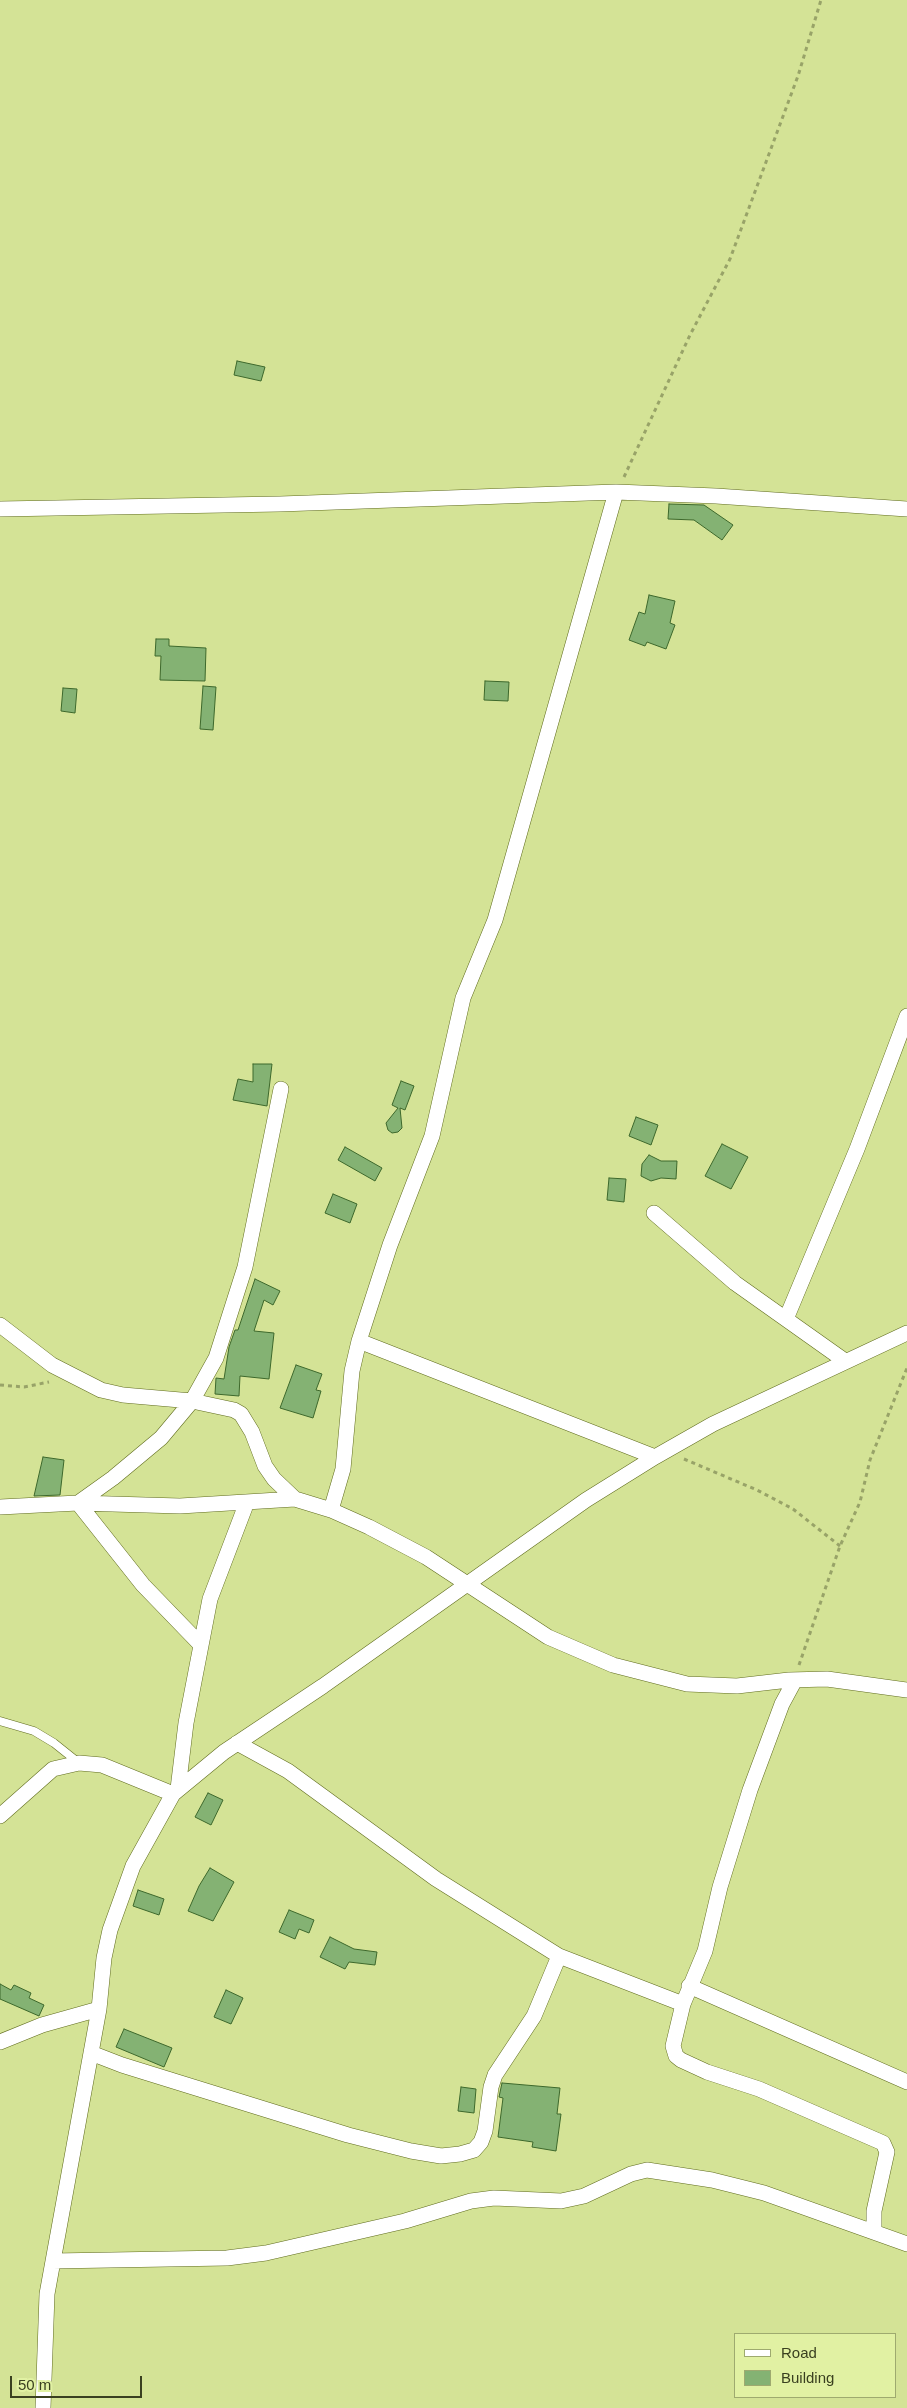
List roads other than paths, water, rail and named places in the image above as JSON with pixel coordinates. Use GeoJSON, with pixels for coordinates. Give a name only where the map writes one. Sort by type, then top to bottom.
{"type":"FeatureCollection","features":[{"type":"Feature","properties":{"kind":"street"},"geometry":{"type":"LineString","coordinates":[[331,1510],[343,1469],[352,1371],[359,1341],[390,1245],[432,1136],[445,1087],[452,1040],[463,998],[495,920],[616,492]]}},
{"type":"Feature","properties":{"kind":"street"},"geometry":{"type":"LineString","coordinates":[[0,509],[290,503],[616,492],[907,508]]}},
{"type":"Feature","properties":{"kind":"street"},"geometry":{"type":"LineString","coordinates":[[786,1319],[857,1150],[907,1016]]}},
{"type":"Feature","properties":{"kind":"street"},"geometry":{"type":"LineString","coordinates":[[78,1503],[113,1478],[162,1438],[192,1401],[216,1358],[245,1267],[281,1089]]}},
{"type":"Feature","properties":{"kind":"street"},"geometry":{"type":"LineString","coordinates":[[654,1213],[735,1283],[845,1361]]}},
{"type":"Feature","properties":{"kind":"street"},"geometry":{"type":"LineString","coordinates":[[0,1325],[52,1365],[101,1390],[123,1395],[192,1401],[234,1410],[241,1414],[252,1432],[265,1466],[274,1479],[295,1499]]}},
{"type":"Feature","properties":{"kind":"street"},"geometry":{"type":"LineString","coordinates":[[43,2408],[46,2323],[53,2261],[99,2010],[104,1958],[120,1900],[143,1845],[176,1792],[236,1743],[323,1686],[586,1500],[713,1424],[907,1333]]}},
{"type":"Feature","properties":{"kind":"street"},"geometry":{"type":"LineString","coordinates":[[359,1341],[660,1454]]}},
{"type":"Feature","properties":{"kind":"street"},"geometry":{"type":"LineString","coordinates":[[0,1508],[78,1503],[180,1506],[295,1499],[331,1510],[426,1557],[548,1637],[613,1665],[687,1684],[737,1686],[827,1679],[907,1690]]}},
{"type":"Feature","properties":{"kind":"street"},"geometry":{"type":"LineString","coordinates":[[176,1792],[184,1732],[210,1599],[247,1502]]}},
{"type":"Feature","properties":{"kind":"street"},"geometry":{"type":"LineString","coordinates":[[78,1503],[143,1585],[200,1644]]}},
{"type":"Feature","properties":{"kind":"street"},"geometry":{"type":"LineString","coordinates":[[795,1680],[782,1704],[750,1790],[720,1887],[705,1951],[689,1986],[673,2046],[676,2056],[681,2060],[707,2072],[759,2089],[884,2143],[887,2152],[874,2211],[874,2232]]}},
{"type":"Feature","properties":{"kind":"street"},"geometry":{"type":"LineString","coordinates":[[236,1743],[288,1771],[436,1879],[559,1956],[683,2004]]}},
{"type":"Feature","properties":{"kind":"street"},"geometry":{"type":"LineString","coordinates":[[0,1816],[53,1769],[79,1763],[102,1765],[176,1792]]}},
{"type":"Feature","properties":{"kind":"street"},"geometry":{"type":"LineString","coordinates":[[91,2053],[130,2068],[348,2135],[411,2152],[441,2156],[460,2154],[474,2150],[481,2142],[491,2086],[495,2075],[534,2016],[559,1956]]}},
{"type":"Feature","properties":{"kind":"street"},"geometry":{"type":"LineString","coordinates":[[689,1986],[907,2082]]}},
{"type":"Feature","properties":{"kind":"street"},"geometry":{"type":"LineString","coordinates":[[0,2042],[42,2025],[99,2010]]}},
{"type":"Feature","properties":{"kind":"street"},"geometry":{"type":"LineString","coordinates":[[53,2261],[227,2258],[266,2253],[396,2223],[471,2200],[494,2198],[561,2201],[584,2196],[631,2174],[647,2170],[712,2180],[764,2193],[907,2244]]}},
{"type":"Feature","properties":{"kind":"lane"},"geometry":{"type":"LineString","coordinates":[[0,1721],[34,1731],[54,1743],[79,1763]]}}]}
